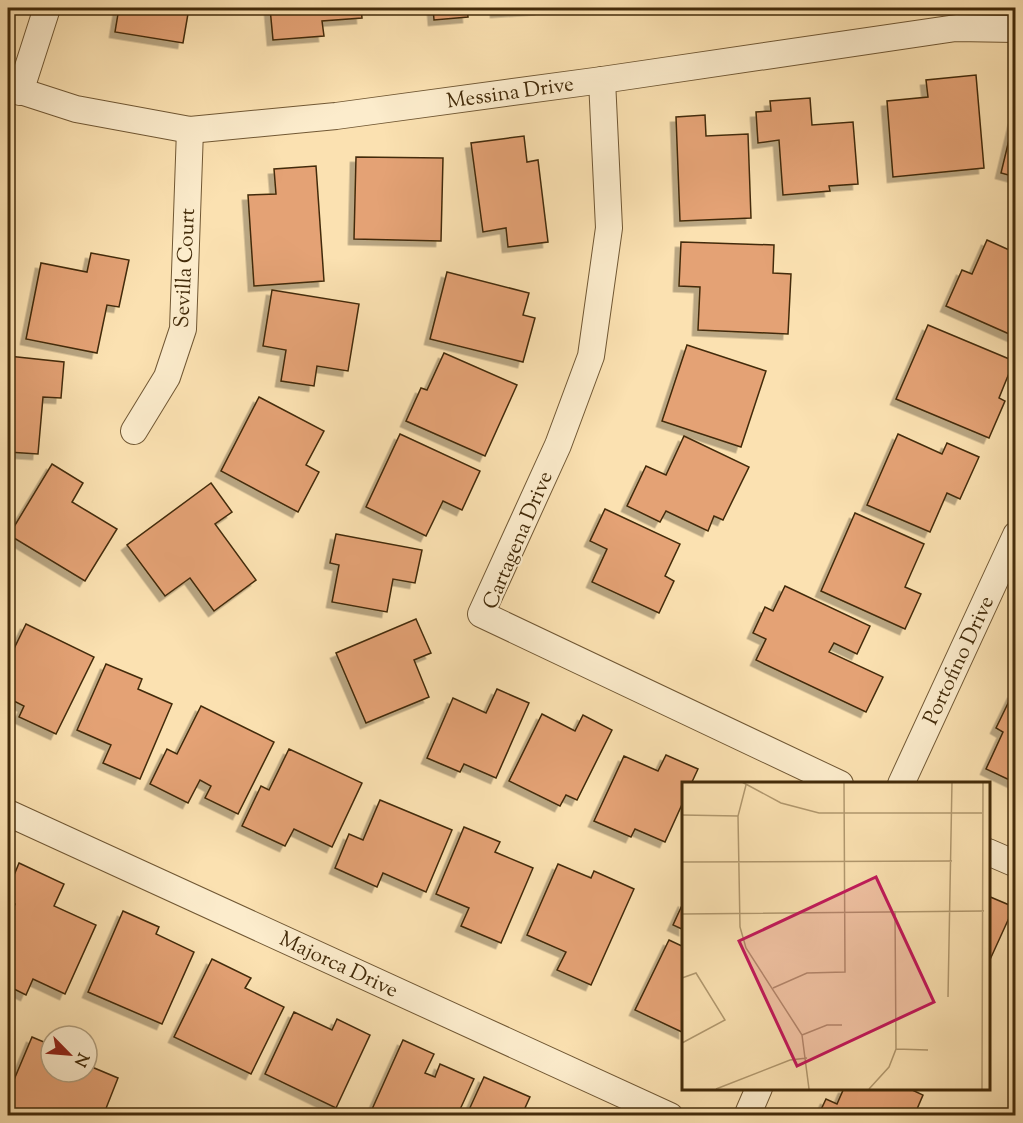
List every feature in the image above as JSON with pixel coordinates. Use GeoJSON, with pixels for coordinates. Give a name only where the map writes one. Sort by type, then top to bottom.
{"type":"FeatureCollection","features":[{"type":"Feature","properties":{"kind":"street"},"geometry":{"type":"LineString","coordinates":[[14,90],[47,8]]}},
{"type":"Feature","properties":{"kind":"street","name":"Messina Drive"},"geometry":{"type":"LineString","coordinates":[[14,90],[76,110],[190,130],[336,116],[956,28],[1016,28]]}},
{"type":"Feature","properties":{"kind":"street","name":"Cartagena Drive"},"geometry":{"type":"LineString","coordinates":[[602,80],[609,228],[591,356],[558,445],[481,614],[836,782]]}},
{"type":"Feature","properties":{"kind":"street","name":"Sevilla Court"},"geometry":{"type":"LineString","coordinates":[[134,431],[167,377],[183,329],[190,130]]}},
{"type":"Feature","properties":{"kind":"street","name":"Portofino Drive"},"geometry":{"type":"LineString","coordinates":[[902,782],[1016,536]]}},
{"type":"Feature","properties":{"kind":"street","name":"Majorca Drive"},"geometry":{"type":"LineString","coordinates":[[8,813],[670,1116]]}},
{"type":"Feature","properties":{"kind":"street"},"geometry":{"type":"LineString","coordinates":[[990,853],[1016,864]]}},
{"type":"Feature","properties":{"kind":"street"},"geometry":{"type":"LineString","coordinates":[[747,1116],[759,1090]]}},
{"type":"Feature","properties":{"kind":"building"},"geometry":{"type":"Polygon","coordinates":[[[119,8],[189,8],[183,43],[115,32],[119,8]]]}},
{"type":"Feature","properties":{"kind":"building"},"geometry":{"type":"Polygon","coordinates":[[[270,8],[361,8],[362,18],[322,21],[324,36],[273,40],[270,8]]]}},
{"type":"Feature","properties":{"kind":"building"},"geometry":{"type":"Polygon","coordinates":[[[433,8],[467,8],[468,17],[434,20],[433,8]]]}},
{"type":"Feature","properties":{"kind":"building"},"geometry":{"type":"Polygon","coordinates":[[[496,8],[540,8],[540,9],[496,12],[496,8]]]}},
{"type":"Feature","properties":{"kind":"building"},"geometry":{"type":"Polygon","coordinates":[[[976,75],[984,168],[893,177],[887,101],[928,97],[926,80],[976,75]]]}},
{"type":"Feature","properties":{"kind":"building"},"geometry":{"type":"Polygon","coordinates":[[[810,98],[812,125],[853,122],[858,184],[829,186],[830,191],[783,195],[779,140],[758,143],[756,112],[771,111],[770,101],[810,98]]]}},
{"type":"Feature","properties":{"kind":"building"},"geometry":{"type":"Polygon","coordinates":[[[705,115],[706,136],[748,134],[751,218],[680,221],[676,117],[705,115]]]}},
{"type":"Feature","properties":{"kind":"building"},"geometry":{"type":"Polygon","coordinates":[[[1014,119],[1016,119],[1016,177],[1001,173],[1014,119]]]}},
{"type":"Feature","properties":{"kind":"building"},"geometry":{"type":"Polygon","coordinates":[[[524,136],[527,162],[538,160],[548,242],[508,247],[506,228],[483,232],[471,143],[524,136]]]}},
{"type":"Feature","properties":{"kind":"building"},"geometry":{"type":"Polygon","coordinates":[[[356,157],[443,158],[441,241],[354,239],[356,157]]]}},
{"type":"Feature","properties":{"kind":"building"},"geometry":{"type":"Polygon","coordinates":[[[316,166],[324,281],[254,286],[248,195],[276,194],[274,169],[316,166]]]}},
{"type":"Feature","properties":{"kind":"building"},"geometry":{"type":"Polygon","coordinates":[[[987,240],[1016,253],[1016,337],[946,306],[962,270],[972,274],[987,240]]]}},
{"type":"Feature","properties":{"kind":"building"},"geometry":{"type":"Polygon","coordinates":[[[681,242],[774,245],[773,273],[791,274],[788,334],[698,330],[700,287],[679,286],[681,242]]]}},
{"type":"Feature","properties":{"kind":"building"},"geometry":{"type":"Polygon","coordinates":[[[91,253],[129,260],[119,307],[107,305],[97,353],[26,339],[41,263],[87,272],[91,253]]]}},
{"type":"Feature","properties":{"kind":"building"},"geometry":{"type":"Polygon","coordinates":[[[447,272],[529,293],[523,315],[535,318],[523,362],[430,339],[447,272]]]}},
{"type":"Feature","properties":{"kind":"building"},"geometry":{"type":"Polygon","coordinates":[[[272,290],[359,304],[348,371],[317,366],[314,386],[281,381],[286,350],[263,346],[272,290]]]}},
{"type":"Feature","properties":{"kind":"building"},"geometry":{"type":"Polygon","coordinates":[[[928,325],[1014,361],[999,398],[1005,401],[989,438],[896,399],[928,325]]]}},
{"type":"Feature","properties":{"kind":"building"},"geometry":{"type":"Polygon","coordinates":[[[687,345],[766,371],[741,447],[662,421],[687,345]]]}},
{"type":"Feature","properties":{"kind":"building"},"geometry":{"type":"Polygon","coordinates":[[[444,353],[517,385],[485,456],[406,421],[421,388],[427,390],[444,353]]]}},
{"type":"Feature","properties":{"kind":"building"},"geometry":{"type":"Polygon","coordinates":[[[8,356],[64,362],[61,398],[43,397],[38,454],[8,452],[8,356]]]}},
{"type":"Feature","properties":{"kind":"building"},"geometry":{"type":"Polygon","coordinates":[[[259,397],[324,431],[306,465],[319,472],[298,512],[221,471],[259,397]]]}},
{"type":"Feature","properties":{"kind":"building"},"geometry":{"type":"Polygon","coordinates":[[[400,434],[480,471],[462,510],[443,501],[426,536],[366,507],[400,434]]]}},
{"type":"Feature","properties":{"kind":"building"},"geometry":{"type":"Polygon","coordinates":[[[898,434],[942,454],[947,443],[979,457],[960,499],[947,493],[930,532],[867,505],[898,434]]]}},
{"type":"Feature","properties":{"kind":"building"},"geometry":{"type":"Polygon","coordinates":[[[684,436],[749,467],[723,520],[714,516],[708,531],[666,511],[660,522],[627,506],[646,466],[666,475],[684,436]]]}},
{"type":"Feature","properties":{"kind":"building"},"geometry":{"type":"Polygon","coordinates":[[[52,464],[83,483],[72,502],[117,529],[85,581],[9,535],[52,464]]]}},
{"type":"Feature","properties":{"kind":"building"},"geometry":{"type":"Polygon","coordinates":[[[211,483],[232,512],[215,524],[256,580],[214,611],[190,578],[165,596],[127,545],[211,483]]]}},
{"type":"Feature","properties":{"kind":"building"},"geometry":{"type":"Polygon","coordinates":[[[605,509],[680,544],[665,576],[674,581],[659,613],[592,582],[607,549],[590,541],[605,509]]]}},
{"type":"Feature","properties":{"kind":"building"},"geometry":{"type":"Polygon","coordinates":[[[855,513],[924,544],[905,587],[921,594],[905,629],[821,591],[855,513]]]}},
{"type":"Feature","properties":{"kind":"building"},"geometry":{"type":"Polygon","coordinates":[[[336,534],[422,550],[415,583],[393,579],[387,612],[332,602],[339,565],[330,563],[336,534]]]}},
{"type":"Feature","properties":{"kind":"building"},"geometry":{"type":"Polygon","coordinates":[[[785,586],[870,626],[857,654],[834,643],[829,652],[883,677],[866,712],[756,660],[766,639],[753,633],[765,607],[773,611],[785,586]]]}},
{"type":"Feature","properties":{"kind":"building"},"geometry":{"type":"Polygon","coordinates":[[[416,619],[431,653],[414,660],[429,697],[366,723],[336,653],[416,619]]]}},
{"type":"Feature","properties":{"kind":"building"},"geometry":{"type":"Polygon","coordinates":[[[26,624],[94,657],[56,734],[19,717],[24,706],[8,698],[8,661],[26,624]]]}},
{"type":"Feature","properties":{"kind":"building"},"geometry":{"type":"Polygon","coordinates":[[[106,664],[142,679],[138,689],[172,704],[140,779],[103,763],[111,745],[77,730],[106,664]]]}},
{"type":"Feature","properties":{"kind":"building"},"geometry":{"type":"Polygon","coordinates":[[[497,689],[529,703],[496,778],[464,764],[460,772],[427,758],[453,698],[486,713],[497,689]]]}},
{"type":"Feature","properties":{"kind":"building"},"geometry":{"type":"Polygon","coordinates":[[[1013,693],[1016,695],[1016,783],[986,769],[1003,732],[996,728],[1013,693]]]}},
{"type":"Feature","properties":{"kind":"building"},"geometry":{"type":"Polygon","coordinates":[[[201,706],[274,742],[238,814],[205,798],[211,786],[200,780],[188,803],[150,784],[167,749],[177,754],[201,706]]]}},
{"type":"Feature","properties":{"kind":"building"},"geometry":{"type":"Polygon","coordinates":[[[542,714],[575,731],[583,715],[612,730],[577,800],[566,795],[560,806],[509,781],[542,714]]]}},
{"type":"Feature","properties":{"kind":"building"},"geometry":{"type":"Polygon","coordinates":[[[289,749],[362,783],[332,847],[294,829],[285,846],[242,826],[261,786],[269,790],[289,749]]]}},
{"type":"Feature","properties":{"kind":"building"},"geometry":{"type":"Polygon","coordinates":[[[666,755],[698,769],[692,782],[682,782],[682,804],[665,842],[635,829],[631,837],[594,821],[624,756],[658,771],[666,755]]]}},
{"type":"Feature","properties":{"kind":"building"},"geometry":{"type":"Polygon","coordinates":[[[380,800],[452,830],[426,892],[383,873],[377,887],[335,868],[349,834],[363,840],[380,800]]]}},
{"type":"Feature","properties":{"kind":"building"},"geometry":{"type":"Polygon","coordinates":[[[464,827],[500,842],[495,852],[533,868],[501,943],[461,926],[469,908],[436,894],[464,827]]]}},
{"type":"Feature","properties":{"kind":"building"},"geometry":{"type":"Polygon","coordinates":[[[19,863],[64,884],[54,906],[96,925],[65,994],[33,979],[26,995],[8,986],[8,921],[15,904],[8,900],[8,890],[19,863]]]}},
{"type":"Feature","properties":{"kind":"building"},"geometry":{"type":"Polygon","coordinates":[[[558,864],[591,878],[594,871],[634,889],[591,985],[557,970],[566,952],[527,935],[558,864]]]}},
{"type":"Feature","properties":{"kind":"building"},"geometry":{"type":"Polygon","coordinates":[[[990,897],[1014,907],[990,960],[990,897]]]}},
{"type":"Feature","properties":{"kind":"building"},"geometry":{"type":"Polygon","coordinates":[[[682,905],[682,929],[673,925],[682,905]]]}},
{"type":"Feature","properties":{"kind":"building"},"geometry":{"type":"Polygon","coordinates":[[[123,911],[159,927],[156,934],[194,952],[162,1024],[88,992],[123,911]]]}},
{"type":"Feature","properties":{"kind":"building"},"geometry":{"type":"Polygon","coordinates":[[[669,940],[682,946],[682,1032],[635,1010],[669,940]]]}},
{"type":"Feature","properties":{"kind":"building"},"geometry":{"type":"Polygon","coordinates":[[[212,959],[251,978],[245,988],[284,1007],[251,1074],[174,1037],[212,959]]]}},
{"type":"Feature","properties":{"kind":"building"},"geometry":{"type":"Polygon","coordinates":[[[294,1012],[332,1030],[337,1019],[370,1035],[336,1108],[265,1074],[294,1012]]]}},
{"type":"Feature","properties":{"kind":"building"},"geometry":{"type":"Polygon","coordinates":[[[32,1037],[39,1040],[39,1084],[99,1084],[99,1070],[118,1078],[103,1116],[8,1116],[8,1094],[32,1037]]]}},
{"type":"Feature","properties":{"kind":"building"},"geometry":{"type":"Polygon","coordinates":[[[403,1040],[434,1054],[425,1073],[435,1077],[440,1064],[474,1079],[457,1116],[369,1116],[403,1040]]]}},
{"type":"Feature","properties":{"kind":"building"},"geometry":{"type":"Polygon","coordinates":[[[484,1077],[530,1097],[525,1108],[541,1116],[477,1116],[468,1112],[484,1077]]]}},
{"type":"Feature","properties":{"kind":"building"},"geometry":{"type":"Polygon","coordinates":[[[843,1090],[912,1090],[923,1095],[914,1116],[818,1116],[826,1099],[837,1104],[843,1090]]]}}]}
